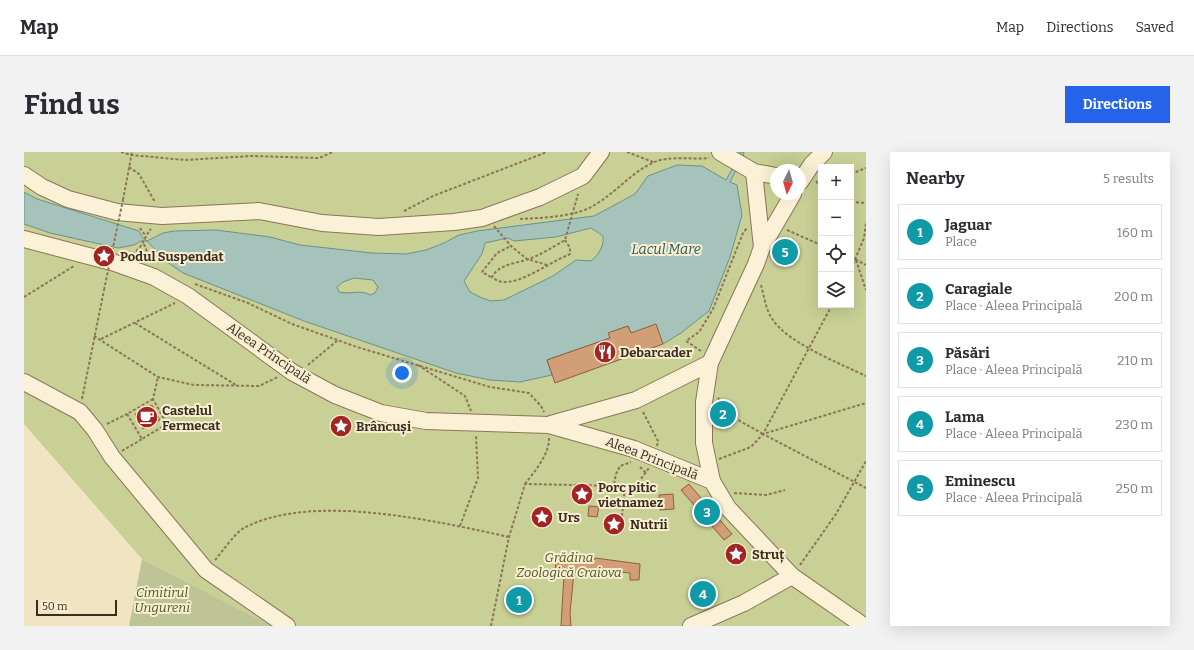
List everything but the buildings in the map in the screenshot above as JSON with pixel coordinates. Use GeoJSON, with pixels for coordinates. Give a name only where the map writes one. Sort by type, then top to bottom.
{"type":"FeatureCollection","features":[{"type":"Feature","properties":{"kind":"street"},"geometry":{"type":"LineString","coordinates":[[24,175],[42,187],[68,199],[117,212],[162,216],[259,211],[322,222],[379,227],[486,219],[540,198],[583,176],[601,152]]}},
{"type":"Feature","properties":{"kind":"street"},"geometry":{"type":"LineString","coordinates":[[806,175],[812,164],[824,152]]}},
{"type":"Feature","properties":{"kind":"street"},"geometry":{"type":"LineString","coordinates":[[724,154],[754,172],[770,175]]}},
{"type":"Feature","properties":{"kind":"street"},"geometry":{"type":"LineString","coordinates":[[754,172],[762,247]]}},
{"type":"Feature","properties":{"kind":"street"},"geometry":{"type":"LineString","coordinates":[[791,200],[762,247],[756,264],[711,361],[704,402],[704,443],[716,487],[728,508],[792,576],[864,626]]}},
{"type":"Feature","properties":{"kind":"street","name":"Aleea Principală"},"geometry":{"type":"LineString","coordinates":[[24,239],[115,263],[189,289],[292,372],[335,395],[381,413],[426,422],[549,425],[588,435],[656,457],[716,487]]}},
{"type":"Feature","properties":{"kind":"street","name":"Aleea Principală"},"geometry":{"type":"LineString","coordinates":[[549,425],[636,400],[711,361]]}},
{"type":"Feature","properties":{"kind":"street"},"geometry":{"type":"LineString","coordinates":[[24,382],[80,412],[95,430],[112,457],[206,570],[288,626]]}},
{"type":"Feature","properties":{"kind":"street"},"geometry":{"type":"LineString","coordinates":[[691,626],[744,603],[792,576]]}},
{"type":"Feature","properties":{"kind":"path"},"geometry":{"type":"LineString","coordinates":[[121,152],[185,160],[251,156],[319,158],[333,152]]}},
{"type":"Feature","properties":{"kind":"path"},"geometry":{"type":"LineString","coordinates":[[402,212],[440,194],[547,152]]}},
{"type":"Feature","properties":{"kind":"path"},"geometry":{"type":"LineString","coordinates":[[627,152],[653,162]]}},
{"type":"Feature","properties":{"kind":"path"},"geometry":{"type":"LineString","coordinates":[[80,412],[94,336],[123,200],[131,153]]}},
{"type":"Feature","properties":{"kind":"path"},"geometry":{"type":"LineString","coordinates":[[517,220],[586,210],[653,162],[724,154]]}},
{"type":"Feature","properties":{"kind":"path"},"geometry":{"type":"LineString","coordinates":[[129,167],[139,174],[148,187],[162,216]]}},
{"type":"Feature","properties":{"kind":"path"},"geometry":{"type":"LineString","coordinates":[[854,173],[866,168]]}},
{"type":"Feature","properties":{"kind":"path"},"geometry":{"type":"LineString","coordinates":[[806,184],[818,187]]}},
{"type":"Feature","properties":{"kind":"path"},"geometry":{"type":"LineString","coordinates":[[854,202],[866,203]]}},
{"type":"Feature","properties":{"kind":"path"},"geometry":{"type":"LineString","coordinates":[[511,246],[497,253],[482,272],[492,277],[496,282],[507,283],[570,254],[570,248],[565,240],[571,213]]}},
{"type":"Feature","properties":{"kind":"path"},"geometry":{"type":"LineString","coordinates":[[711,361],[686,341],[699,332],[713,309],[743,233],[758,215]]}},
{"type":"Feature","properties":{"kind":"path"},"geometry":{"type":"LineString","coordinates":[[486,219],[511,246],[527,259],[547,265]]}},
{"type":"Feature","properties":{"kind":"path"},"geometry":{"type":"LineString","coordinates":[[854,264],[864,238],[866,223]]}},
{"type":"Feature","properties":{"kind":"path"},"geometry":{"type":"LineString","coordinates":[[775,225],[818,244]]}},
{"type":"Feature","properties":{"kind":"path"},"geometry":{"type":"LineString","coordinates":[[145,235],[144,244],[149,253],[154,276]]}},
{"type":"Feature","properties":{"kind":"path"},"geometry":{"type":"LineString","coordinates":[[492,277],[494,272],[502,267],[527,259],[565,240]]}},
{"type":"Feature","properties":{"kind":"path"},"geometry":{"type":"LineString","coordinates":[[24,296],[88,257]]}},
{"type":"Feature","properties":{"kind":"path"},"geometry":{"type":"LineString","coordinates":[[856,260],[866,265]]}},
{"type":"Feature","properties":{"kind":"path"},"geometry":{"type":"LineString","coordinates":[[856,260],[866,290]]}},
{"type":"Feature","properties":{"kind":"path"},"geometry":{"type":"LineString","coordinates":[[756,264],[765,301],[772,320],[782,330],[809,348],[866,376]]}},
{"type":"Feature","properties":{"kind":"path"},"geometry":{"type":"LineString","coordinates":[[101,339],[135,323],[189,289],[248,303],[292,324],[338,340],[490,387],[529,393],[541,406],[549,425],[549,442],[537,469],[525,484],[509,537],[491,626]]}},
{"type":"Feature","properties":{"kind":"path"},"geometry":{"type":"LineString","coordinates":[[710,464],[726,455],[751,447],[764,434],[830,308]]}},
{"type":"Feature","properties":{"kind":"path"},"geometry":{"type":"LineString","coordinates":[[135,323],[237,386]]}},
{"type":"Feature","properties":{"kind":"path"},"geometry":{"type":"LineString","coordinates":[[94,336],[101,339],[158,377],[194,385],[237,386],[259,386],[310,364],[338,340]]}},
{"type":"Feature","properties":{"kind":"path"},"geometry":{"type":"LineString","coordinates":[[416,364],[465,396],[471,409],[478,456],[478,478],[460,526]]}},
{"type":"Feature","properties":{"kind":"path"},"geometry":{"type":"LineString","coordinates":[[112,457],[167,424],[153,399],[158,377]]}},
{"type":"Feature","properties":{"kind":"path"},"geometry":{"type":"LineString","coordinates":[[706,388],[725,404],[740,421],[866,488]]}},
{"type":"Feature","properties":{"kind":"path"},"geometry":{"type":"LineString","coordinates":[[95,430],[153,399]]}},
{"type":"Feature","properties":{"kind":"path"},"geometry":{"type":"LineString","coordinates":[[525,484],[614,484],[625,486],[637,484],[656,457],[658,441],[636,400]]}},
{"type":"Feature","properties":{"kind":"path"},"geometry":{"type":"LineString","coordinates":[[764,434],[866,403]]}},
{"type":"Feature","properties":{"kind":"path"},"geometry":{"type":"LineString","coordinates":[[127,414],[142,439]]}},
{"type":"Feature","properties":{"kind":"path"},"geometry":{"type":"LineString","coordinates":[[792,576],[836,514],[855,483],[866,461]]}},
{"type":"Feature","properties":{"kind":"path"},"geometry":{"type":"LineString","coordinates":[[614,484],[617,469],[625,463],[635,464],[646,473]]}},
{"type":"Feature","properties":{"kind":"path"},"geometry":{"type":"LineString","coordinates":[[621,526],[625,486]]}},
{"type":"Feature","properties":{"kind":"path"},"geometry":{"type":"LineString","coordinates":[[716,487],[766,495],[785,490]]}},
{"type":"Feature","properties":{"kind":"path"},"geometry":{"type":"LineString","coordinates":[[206,570],[242,529],[280,515],[321,510],[364,513],[460,526],[509,537]]}},
{"type":"Feature","properties":{"kind":"green space","name":"Grădina Zoologică Craiova"},"geometry":{"type":"Polygon","coordinates":[[[24,152],[866,152],[866,626],[272,626],[142,559],[24,424],[24,152]]]}},
{"type":"Feature","properties":{"kind":"green space","name":"Cimitirul Ungureni"},"geometry":{"type":"Polygon","coordinates":[[[142,559],[272,626],[129,626],[142,559]]]}},
{"type":"Feature","properties":{"kind":"water","name":"Lacul Mare"},"geometry":{"type":"Polygon","coordinates":[[[740,152],[744,152],[743,157],[730,182],[737,185],[742,215],[730,257],[709,311],[681,333],[663,344],[631,333],[628,326],[609,333],[610,338],[547,360],[552,375],[520,382],[490,380],[456,373],[304,321],[183,273],[167,262],[147,241],[163,233],[174,231],[216,230],[270,237],[300,245],[372,253],[406,254],[426,250],[459,235],[477,231],[594,216],[635,194],[648,176],[677,165],[702,166],[726,180],[740,155],[740,152]],[[591,228],[556,237],[514,241],[508,238],[485,243],[482,254],[464,281],[470,292],[482,298],[491,301],[504,300],[553,276],[576,260],[591,261],[596,256],[603,244],[603,236],[591,228]],[[354,278],[343,282],[337,287],[339,292],[362,292],[370,295],[375,293],[378,287],[373,280],[354,278]]]}},
{"type":"Feature","properties":{"kind":"water"},"geometry":{"type":"Polygon","coordinates":[[[24,192],[37,199],[139,231],[142,237],[147,241],[141,241],[134,245],[118,248],[50,233],[24,224],[24,192]]]}},
{"type":"Feature","properties":{"kind":"place","name":"Eminescu"},"geometry":{"type":"Point","coordinates":[785,252]}},
{"type":"Feature","properties":{"kind":"place","name":"Podul Suspendat"},"geometry":{"type":"Point","coordinates":[104,256]}},
{"type":"Feature","properties":{"kind":"place","name":"Debarcader"},"geometry":{"type":"Point","coordinates":[605,352]}},
{"type":"Feature","properties":{"kind":"place","name":"Caragiale"},"geometry":{"type":"Point","coordinates":[723,414]}},
{"type":"Feature","properties":{"kind":"place","name":"Castelul Fermecat"},"geometry":{"type":"Point","coordinates":[147,417]}},
{"type":"Feature","properties":{"kind":"place","name":"Brâncuși"},"geometry":{"type":"Point","coordinates":[341,426]}},
{"type":"Feature","properties":{"kind":"place","name":"Porc pitic vietnamez"},"geometry":{"type":"Point","coordinates":[582,494]}},
{"type":"Feature","properties":{"kind":"place","name":"Păsări"},"geometry":{"type":"Point","coordinates":[707,512]}},
{"type":"Feature","properties":{"kind":"place","name":"Urs"},"geometry":{"type":"Point","coordinates":[542,517]}},
{"type":"Feature","properties":{"kind":"place","name":"Nutrii"},"geometry":{"type":"Point","coordinates":[614,524]}},
{"type":"Feature","properties":{"kind":"place","name":"Struț"},"geometry":{"type":"Point","coordinates":[736,554]}},
{"type":"Feature","properties":{"kind":"place","name":"Lama"},"geometry":{"type":"Point","coordinates":[703,594]}},
{"type":"Feature","properties":{"kind":"place","name":"Jaguar"},"geometry":{"type":"Point","coordinates":[519,600]}}]}
